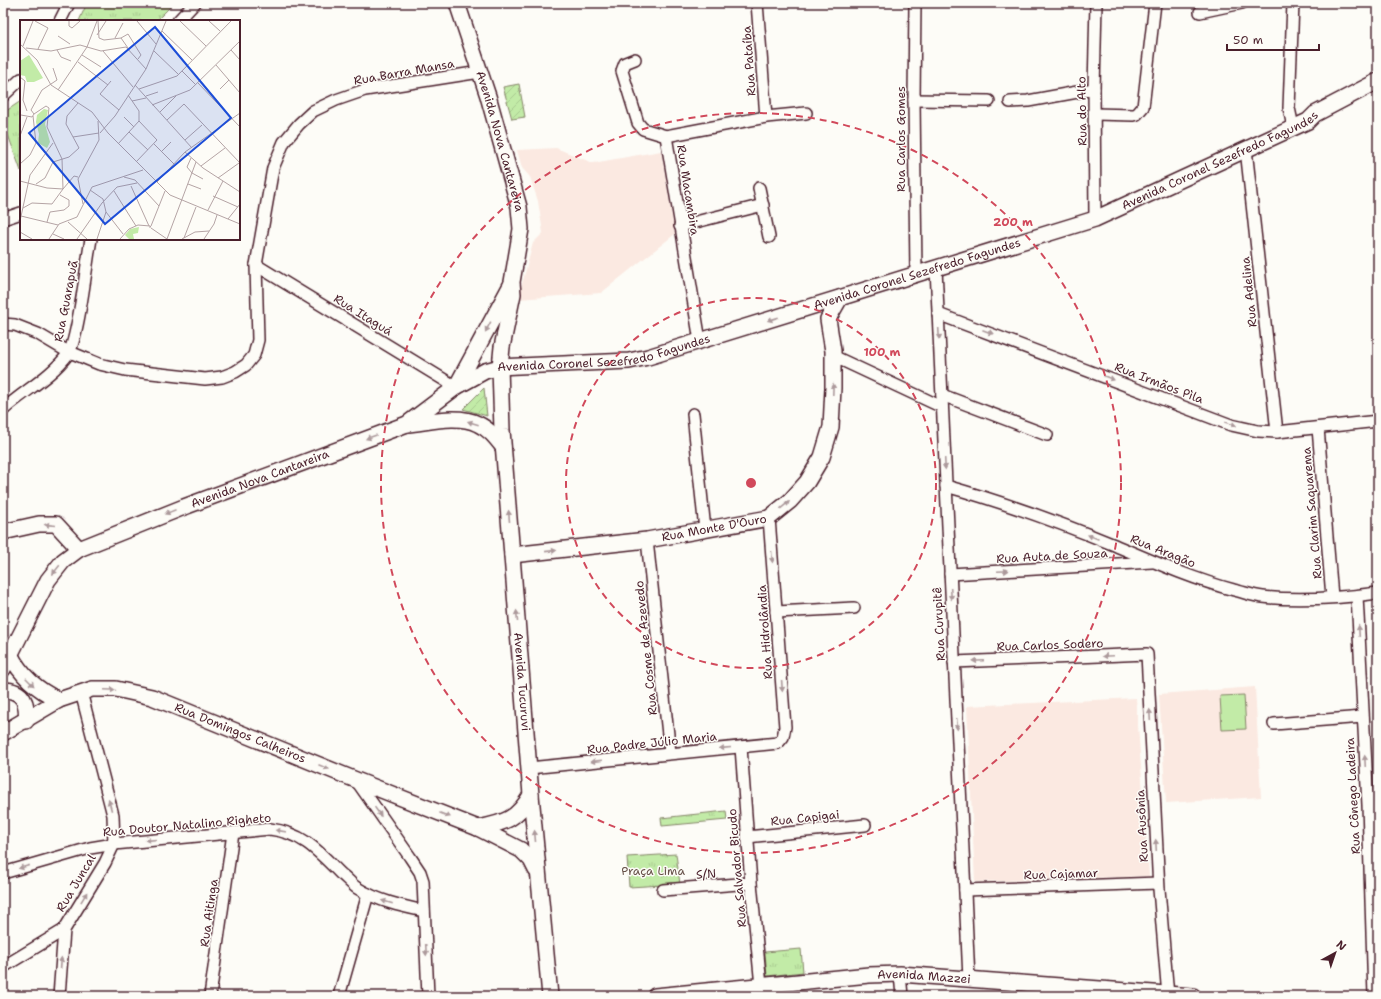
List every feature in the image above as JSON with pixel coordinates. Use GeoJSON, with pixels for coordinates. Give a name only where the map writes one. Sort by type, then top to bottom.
{"type":"FeatureCollection","features":[{"type":"Feature","properties":{"kind":"main road","name":"Avenida Nova Cantareira"},"geometry":{"type":"LineString","coordinates":[[457,3],[480,72],[512,178],[519,207],[521,229],[512,282],[513,294],[502,346],[500,366]]}},
{"type":"Feature","properties":{"kind":"main road","name":"Avenida Coronel Sezefredo Fagundes"},"geometry":{"type":"LineString","coordinates":[[456,387],[485,371],[500,366],[629,361],[700,341],[1095,219],[1308,121],[1315,114],[1378,81]]}},
{"type":"Feature","properties":{"kind":"main road"},"geometry":{"type":"LineString","coordinates":[[1308,121],[1315,124],[1320,123],[1378,93]]}},
{"type":"Feature","properties":{"kind":"main road","name":"Avenida Nova Cantareira"},"geometry":{"type":"LineString","coordinates":[[3,669],[48,580],[63,561],[79,549],[184,507],[407,424],[456,387],[512,282]]}},
{"type":"Feature","properties":{"kind":"main road"},"geometry":{"type":"LineString","coordinates":[[810,307],[828,319],[840,298]]}},
{"type":"Feature","properties":{"kind":"main road","name":"Rua Monte D'Ouro"},"geometry":{"type":"LineString","coordinates":[[512,554],[647,540],[769,518],[790,501],[808,482],[822,457],[831,427],[833,356],[828,319]]}},
{"type":"Feature","properties":{"kind":"main road","name":"Avenida Tucuruvi"},"geometry":{"type":"LineString","coordinates":[[500,366],[503,447],[531,794],[539,875],[554,995]]}},
{"type":"Feature","properties":{"kind":"main road"},"geometry":{"type":"LineString","coordinates":[[407,424],[451,420],[469,421],[488,430],[503,447]]}},
{"type":"Feature","properties":{"kind":"main road"},"geometry":{"type":"LineString","coordinates":[[3,532],[39,524],[56,524],[79,549]]}},
{"type":"Feature","properties":{"kind":"main road"},"geometry":{"type":"LineString","coordinates":[[10,654],[20,670],[32,684],[44,693],[59,700]]}},
{"type":"Feature","properties":{"kind":"main road","name":"Rua Domingos Calheiros"},"geometry":{"type":"LineString","coordinates":[[3,734],[59,700],[92,689],[116,690],[152,697],[478,828],[512,844],[526,854],[539,875]]}},
{"type":"Feature","properties":{"kind":"main road"},"geometry":{"type":"LineString","coordinates":[[3,690],[17,693],[23,699],[27,709],[26,721]]}},
{"type":"Feature","properties":{"kind":"main road"},"geometry":{"type":"LineString","coordinates":[[478,828],[510,819],[521,811],[531,794]]}},
{"type":"Feature","properties":{"kind":"main road","name":"Avenida Mazzei"},"geometry":{"type":"LineString","coordinates":[[655,996],[869,974],[900,974],[1193,996]]}},
{"type":"Feature","properties":{"kind":"street"},"geometry":{"type":"LineString","coordinates":[[60,20],[69,3]]}},
{"type":"Feature","properties":{"kind":"street"},"geometry":{"type":"LineString","coordinates":[[179,20],[195,3]]}},
{"type":"Feature","properties":{"kind":"street","name":"Rua Pataíba"},"geometry":{"type":"LineString","coordinates":[[757,3],[766,117]]}},
{"type":"Feature","properties":{"kind":"street","name":"Rua Carlos Gomes"},"geometry":{"type":"LineString","coordinates":[[915,3],[914,100],[916,274]]}},
{"type":"Feature","properties":{"kind":"street","name":"Rua do Alto"},"geometry":{"type":"LineString","coordinates":[[1095,219],[1094,89],[1096,3]]}},
{"type":"Feature","properties":{"kind":"street"},"geometry":{"type":"LineString","coordinates":[[1095,114],[1133,116],[1143,107],[1155,3]]}},
{"type":"Feature","properties":{"kind":"street"},"geometry":{"type":"LineString","coordinates":[[1200,12],[1242,3]]}},
{"type":"Feature","properties":{"kind":"street"},"geometry":{"type":"LineString","coordinates":[[1293,3],[1289,108],[1293,127]]}},
{"type":"Feature","properties":{"kind":"street"},"geometry":{"type":"LineString","coordinates":[[634,59],[625,63],[622,71],[638,123],[643,129],[666,136]]}},
{"type":"Feature","properties":{"kind":"street","name":"Rua Barra Mansa"},"geometry":{"type":"LineString","coordinates":[[3,324],[15,325],[38,334],[70,352],[99,364],[157,375],[205,378],[222,377],[235,372],[246,365],[254,355],[258,340],[256,264],[273,168],[284,142],[309,115],[336,100],[365,90],[480,72]]}},
{"type":"Feature","properties":{"kind":"street"},"geometry":{"type":"LineString","coordinates":[[3,96],[20,80]]}},
{"type":"Feature","properties":{"kind":"street"},"geometry":{"type":"LineString","coordinates":[[1010,102],[1028,101],[1094,89]]}},
{"type":"Feature","properties":{"kind":"street"},"geometry":{"type":"LineString","coordinates":[[914,100],[989,101]]}},
{"type":"Feature","properties":{"kind":"street","name":"Rua Macambira"},"geometry":{"type":"LineString","coordinates":[[700,341],[666,136],[766,117],[806,113]]}},
{"type":"Feature","properties":{"kind":"street","name":"Rua Adelina"},"geometry":{"type":"LineString","coordinates":[[1246,149],[1277,432]]}},
{"type":"Feature","properties":{"kind":"street"},"geometry":{"type":"LineString","coordinates":[[760,188],[769,238]]}},
{"type":"Feature","properties":{"kind":"street"},"geometry":{"type":"LineString","coordinates":[[680,226],[763,205]]}},
{"type":"Feature","properties":{"kind":"street"},"geometry":{"type":"LineString","coordinates":[[3,219],[20,213]]}},
{"type":"Feature","properties":{"kind":"street","name":"Rua Guarapuã"},"geometry":{"type":"LineString","coordinates":[[3,410],[58,366],[70,352],[76,327],[91,240]]}},
{"type":"Feature","properties":{"kind":"street","name":"Rua Itaguá"},"geometry":{"type":"LineString","coordinates":[[256,264],[456,387]]}},
{"type":"Feature","properties":{"kind":"street","name":"Rua Curupitê"},"geometry":{"type":"LineString","coordinates":[[936,268],[969,979]]}},
{"type":"Feature","properties":{"kind":"street","name":"Rua Irmãos Pìla"},"geometry":{"type":"LineString","coordinates":[[938,314],[1231,424],[1258,431],[1277,432],[1378,421]]}},
{"type":"Feature","properties":{"kind":"street"},"geometry":{"type":"LineString","coordinates":[[833,356],[942,401],[1047,435]]}},
{"type":"Feature","properties":{"kind":"street"},"geometry":{"type":"LineString","coordinates":[[693,414],[704,530]]}},
{"type":"Feature","properties":{"kind":"street","name":"Rua Clarim Saquarema"},"geometry":{"type":"LineString","coordinates":[[1318,428],[1332,597]]}},
{"type":"Feature","properties":{"kind":"street","name":"Rua Aragão"},"geometry":{"type":"LineString","coordinates":[[946,486],[990,499],[1050,520],[1218,586],[1262,597],[1332,597],[1378,593]]}},
{"type":"Feature","properties":{"kind":"street","name":"Rua Hidrolândia"},"geometry":{"type":"LineString","coordinates":[[769,518],[785,727],[783,737],[778,743]]}},
{"type":"Feature","properties":{"kind":"street","name":"Rua Cosme de Azevedo"},"geometry":{"type":"LineString","coordinates":[[647,540],[670,753]]}},
{"type":"Feature","properties":{"kind":"street","name":"Rua Auta de Souza"},"geometry":{"type":"LineString","coordinates":[[950,574],[1155,562]]}},
{"type":"Feature","properties":{"kind":"street","name":"Rua Cônego Ladeira"},"geometry":{"type":"LineString","coordinates":[[1357,596],[1363,717],[1373,804],[1374,996]]}},
{"type":"Feature","properties":{"kind":"street"},"geometry":{"type":"LineString","coordinates":[[776,612],[854,608]]}},
{"type":"Feature","properties":{"kind":"street","name":"Rua Carlos Sodero"},"geometry":{"type":"LineString","coordinates":[[954,662],[1147,654]]}},
{"type":"Feature","properties":{"kind":"street","name":"Rua Ausônia"},"geometry":{"type":"LineString","coordinates":[[1147,654],[1158,884],[1168,995]]}},
{"type":"Feature","properties":{"kind":"street"},"geometry":{"type":"LineString","coordinates":[[81,692],[113,815],[114,844]]}},
{"type":"Feature","properties":{"kind":"street"},"geometry":{"type":"LineString","coordinates":[[1274,724],[1363,717]]}},
{"type":"Feature","properties":{"kind":"street","name":"Rua Padre Júlio Maria"},"geometry":{"type":"LineString","coordinates":[[529,768],[778,743]]}},
{"type":"Feature","properties":{"kind":"street","name":"Rua Salvador Bicudo"},"geometry":{"type":"LineString","coordinates":[[741,747],[747,837],[761,986]]}},
{"type":"Feature","properties":{"kind":"street"},"geometry":{"type":"LineString","coordinates":[[356,780],[420,872],[424,888],[428,996]]}},
{"type":"Feature","properties":{"kind":"street","name":"Rua Capigai"},"geometry":{"type":"LineString","coordinates":[[747,837],[865,825]]}},
{"type":"Feature","properties":{"kind":"street","name":"Rua Doutor Natalino Righeto"},"geometry":{"type":"LineString","coordinates":[[3,873],[90,848],[114,844],[270,829],[286,831],[313,846],[356,888],[382,901],[424,911]]}},
{"type":"Feature","properties":{"kind":"street","name":"Rua Aitinga"},"geometry":{"type":"LineString","coordinates":[[210,996],[233,833]]}},
{"type":"Feature","properties":{"kind":"street","name":"Rua Juncal"},"geometry":{"type":"LineString","coordinates":[[59,996],[64,930],[114,844]]}},
{"type":"Feature","properties":{"kind":"street","name":"S/N"},"geometry":{"type":"LineString","coordinates":[[663,890],[751,883]]}},
{"type":"Feature","properties":{"kind":"street","name":"Rua Cajamar"},"geometry":{"type":"LineString","coordinates":[[965,890],[1158,884]]}},
{"type":"Feature","properties":{"kind":"street"},"geometry":{"type":"LineString","coordinates":[[339,996],[368,894]]}},
{"type":"Feature","properties":{"kind":"street"},"geometry":{"type":"LineString","coordinates":[[3,967],[64,930]]}},
{"type":"Feature","properties":{"kind":"street"},"geometry":{"type":"LineString","coordinates":[[900,974],[902,996]]}},
{"type":"Feature","properties":{"kind":"shaded area"},"geometry":{"type":"Polygon","coordinates":[[[556,148],[593,163],[661,151],[675,234],[601,293],[518,299],[533,243],[543,233],[538,201],[530,177],[522,168],[517,150],[556,148]]]}},
{"type":"Feature","properties":{"kind":"shaded area"},"geometry":{"type":"Polygon","coordinates":[[[1255,687],[1261,797],[1166,803],[1159,694],[1255,687]]]}},
{"type":"Feature","properties":{"kind":"shaded area"},"geometry":{"type":"Polygon","coordinates":[[[1136,698],[1149,876],[975,882],[967,706],[1136,698]]]}},
{"type":"Feature","properties":{"kind":"green space"},"geometry":{"type":"Polygon","coordinates":[[[87,3],[174,3],[157,20],[79,20],[87,3]]]}},
{"type":"Feature","properties":{"kind":"green space"},"geometry":{"type":"Polygon","coordinates":[[[519,84],[525,117],[512,119],[503,87],[519,84]]]}},
{"type":"Feature","properties":{"kind":"green space"},"geometry":{"type":"Polygon","coordinates":[[[20,102],[20,168],[3,121],[3,113],[20,102]]]}},
{"type":"Feature","properties":{"kind":"green space"},"geometry":{"type":"Polygon","coordinates":[[[484,388],[487,416],[463,409],[484,388]]]}},
{"type":"Feature","properties":{"kind":"green space"},"geometry":{"type":"Polygon","coordinates":[[[1244,695],[1246,729],[1222,730],[1220,696],[1244,695]]]}},
{"type":"Feature","properties":{"kind":"green space"},"geometry":{"type":"Polygon","coordinates":[[[726,811],[727,820],[662,826],[661,818],[726,811]]]}},
{"type":"Feature","properties":{"kind":"green space","name":"Praça Lima"},"geometry":{"type":"Polygon","coordinates":[[[676,854],[680,884],[629,887],[627,857],[676,854]]]}},
{"type":"Feature","properties":{"kind":"green space"},"geometry":{"type":"Polygon","coordinates":[[[801,949],[803,972],[767,976],[765,952],[801,949]]]}}]}
